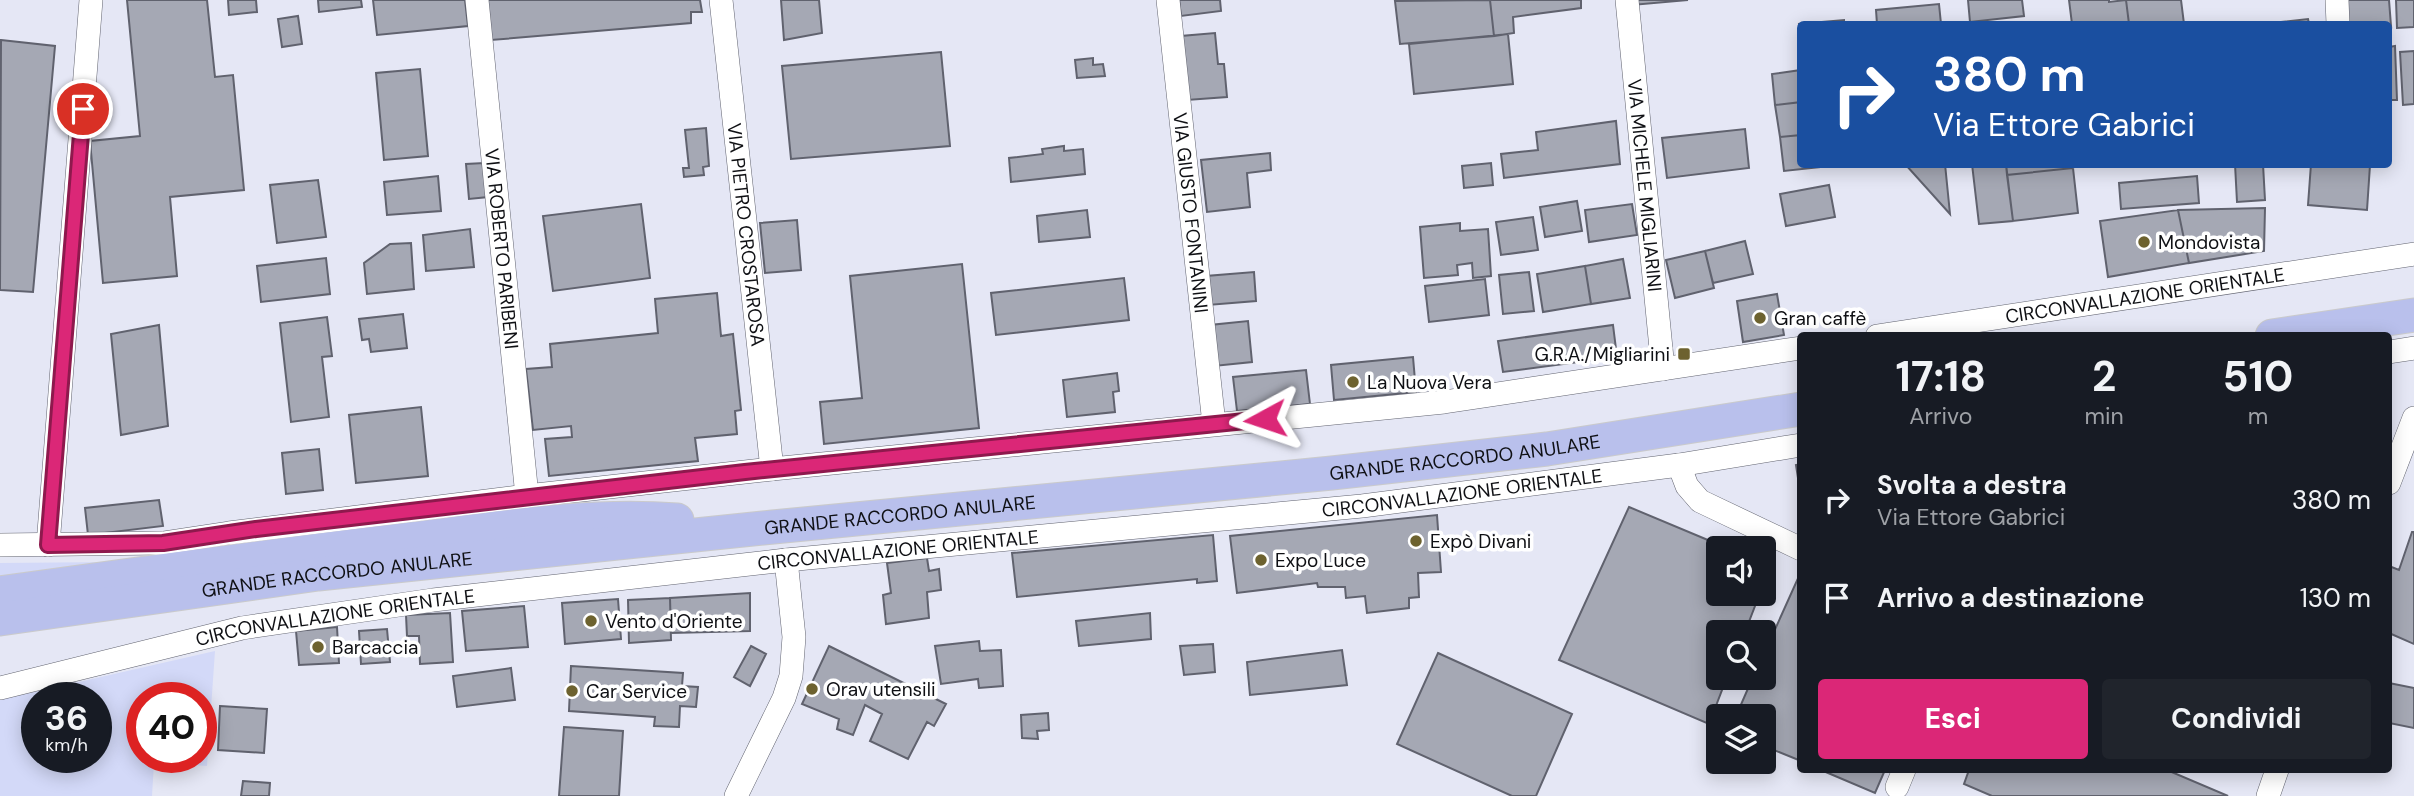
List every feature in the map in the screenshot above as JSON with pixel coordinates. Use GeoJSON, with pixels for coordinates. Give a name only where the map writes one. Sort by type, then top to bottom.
{"type":"FeatureCollection","features":[{"type":"Feature","properties":{"kind":"highway"},"geometry":{"type":"LineString","coordinates":[[2299,332],[2414,315]]}},
{"type":"Feature","properties":{"kind":"highway","name":"GRANDE RACCORDO ANULARE"},"geometry":{"type":"LineString","coordinates":[[0,619],[318,574],[1547,449],[1797,409]]}},
{"type":"Feature","properties":{"kind":"highway"},"geometry":{"type":"LineString","coordinates":[[0,593],[243,559],[574,520],[654,518],[773,527]]}},
{"type":"Feature","properties":{"kind":"street"},"geometry":{"type":"LineString","coordinates":[[48,545],[92,0]]}},
{"type":"Feature","properties":{"kind":"street","name":"VIA ROBERTO PARIBENI"},"geometry":{"type":"LineString","coordinates":[[477,0],[527,496]]}},
{"type":"Feature","properties":{"kind":"street","name":"VIA PIETRO CROSTAROSA"},"geometry":{"type":"LineString","coordinates":[[721,0],[772,469]]}},
{"type":"Feature","properties":{"kind":"street","name":"VIA GIUSTO FONTANINI"},"geometry":{"type":"LineString","coordinates":[[1168,0],[1214,424]]}},
{"type":"Feature","properties":{"kind":"street","name":"VIA MICHELE MIGLIARINI"},"geometry":{"type":"LineString","coordinates":[[1627,0],[1663,369]]}},
{"type":"Feature","properties":{"kind":"street"},"geometry":{"type":"LineString","coordinates":[[2337,0],[2339,21]]}},
{"type":"Feature","properties":{"kind":"street","name":"CIRCONVALLAZIONE ORIENTALE"},"geometry":{"type":"LineString","coordinates":[[1903,332],[2414,254]]}},
{"type":"Feature","properties":{"kind":"street"},"geometry":{"type":"LineString","coordinates":[[2392,352],[2414,348]]}},
{"type":"Feature","properties":{"kind":"street"},"geometry":{"type":"LineString","coordinates":[[0,545],[163,543],[527,496],[772,469],[1444,402],[1797,349]]}},
{"type":"Feature","properties":{"kind":"street"},"geometry":{"type":"LineString","coordinates":[[2392,475],[2414,418]]}},
{"type":"Feature","properties":{"kind":"street","name":"CIRCONVALLAZIONE ORIENTALE"},"geometry":{"type":"LineString","coordinates":[[0,688],[262,624],[433,600],[786,560],[1362,506],[1679,465],[1797,446]]}},
{"type":"Feature","properties":{"kind":"street"},"geometry":{"type":"LineString","coordinates":[[1679,465],[1687,486],[1700,501],[1797,547]]}},
{"type":"Feature","properties":{"kind":"street"},"geometry":{"type":"LineString","coordinates":[[737,796],[784,698],[791,676],[794,637],[786,560]]}},
{"type":"Feature","properties":{"kind":"street"},"geometry":{"type":"LineString","coordinates":[[2268,796],[2276,773]]}},
{"type":"Feature","properties":{"kind":"shaded area"},"geometry":{"type":"Polygon","coordinates":[[[114,562],[0,579],[0,563],[114,562]]]}},
{"type":"Feature","properties":{"kind":"shaded area"},"geometry":{"type":"Polygon","coordinates":[[[215,651],[213,682],[126,682],[126,773],[153,773],[152,796],[0,796],[0,700],[21,695],[21,773],[112,773],[112,682],[79,682],[215,651]]]}},
{"type":"Feature","properties":{"kind":"building"},"geometry":{"type":"Polygon","coordinates":[[[127,0],[207,0],[215,77],[233,75],[244,190],[170,197],[177,276],[103,283],[90,141],[140,136],[127,0]]]}},
{"type":"Feature","properties":{"kind":"building"},"geometry":{"type":"Polygon","coordinates":[[[228,0],[256,0],[257,12],[229,15],[228,0]]]}},
{"type":"Feature","properties":{"kind":"building"},"geometry":{"type":"Polygon","coordinates":[[[318,0],[361,0],[362,7],[319,12],[318,0]]]}},
{"type":"Feature","properties":{"kind":"building"},"geometry":{"type":"Polygon","coordinates":[[[373,0],[465,0],[468,26],[377,35],[373,0]]]}},
{"type":"Feature","properties":{"kind":"building"},"geometry":{"type":"Polygon","coordinates":[[[487,0],[700,0],[702,12],[691,12],[691,23],[491,40],[487,0]]]}},
{"type":"Feature","properties":{"kind":"building"},"geometry":{"type":"Polygon","coordinates":[[[781,0],[819,0],[822,33],[784,40],[781,0]]]}},
{"type":"Feature","properties":{"kind":"building"},"geometry":{"type":"Polygon","coordinates":[[[1179,0],[1220,0],[1221,11],[1181,16],[1179,0]]]}},
{"type":"Feature","properties":{"kind":"building"},"geometry":{"type":"Polygon","coordinates":[[[1490,0],[1581,0],[1581,8],[1513,17],[1514,33],[1494,36],[1490,0]]]}},
{"type":"Feature","properties":{"kind":"building"},"geometry":{"type":"Polygon","coordinates":[[[1490,0],[1494,36],[1400,44],[1395,1],[1490,0]]]}},
{"type":"Feature","properties":{"kind":"building"},"geometry":{"type":"Polygon","coordinates":[[[1631,0],[1688,0],[1632,5],[1631,0]]]}},
{"type":"Feature","properties":{"kind":"building"},"geometry":{"type":"Polygon","coordinates":[[[1968,0],[2022,0],[2024,16],[1970,21],[1968,0]]]}},
{"type":"Feature","properties":{"kind":"building"},"geometry":{"type":"Polygon","coordinates":[[[2069,0],[2126,0],[2129,21],[2072,21],[2069,0]]]}},
{"type":"Feature","properties":{"kind":"building"},"geometry":{"type":"Polygon","coordinates":[[[2126,0],[2181,0],[2184,21],[2129,21],[2126,0]]]}},
{"type":"Feature","properties":{"kind":"building"},"geometry":{"type":"Polygon","coordinates":[[[2345,0],[2389,0],[2391,21],[2347,21],[2345,0]]]}},
{"type":"Feature","properties":{"kind":"building"},"geometry":{"type":"Polygon","coordinates":[[[2396,0],[2414,0],[2414,27],[2397,28],[2396,0]]]}},
{"type":"Feature","properties":{"kind":"building"},"geometry":{"type":"Polygon","coordinates":[[[1939,4],[1941,21],[1877,21],[1876,10],[1939,4]]]}},
{"type":"Feature","properties":{"kind":"building"},"geometry":{"type":"Polygon","coordinates":[[[298,16],[302,44],[282,47],[278,19],[298,16]]]}},
{"type":"Feature","properties":{"kind":"building"},"geometry":{"type":"Polygon","coordinates":[[[1215,33],[1218,64],[1224,64],[1227,97],[1187,100],[1181,36],[1215,33]]]}},
{"type":"Feature","properties":{"kind":"building"},"geometry":{"type":"Polygon","coordinates":[[[1508,34],[1513,84],[1414,94],[1409,44],[1508,34]]]}},
{"type":"Feature","properties":{"kind":"building"},"geometry":{"type":"Polygon","coordinates":[[[1,40],[55,46],[33,292],[0,290],[1,40]]]}},
{"type":"Feature","properties":{"kind":"building"},"geometry":{"type":"Polygon","coordinates":[[[2392,46],[2395,46],[2397,100],[2392,100],[2392,46]]]}},
{"type":"Feature","properties":{"kind":"building"},"geometry":{"type":"Polygon","coordinates":[[[2414,51],[2414,104],[2403,105],[2400,52],[2414,51]]]}},
{"type":"Feature","properties":{"kind":"building"},"geometry":{"type":"Polygon","coordinates":[[[941,52],[950,146],[791,159],[782,66],[941,52]]]}},
{"type":"Feature","properties":{"kind":"building"},"geometry":{"type":"Polygon","coordinates":[[[1093,58],[1093,65],[1103,64],[1105,76],[1077,78],[1075,60],[1093,58]]]}},
{"type":"Feature","properties":{"kind":"building"},"geometry":{"type":"Polygon","coordinates":[[[420,69],[428,156],[384,160],[376,73],[420,69]]]}},
{"type":"Feature","properties":{"kind":"building"},"geometry":{"type":"Polygon","coordinates":[[[1797,71],[1797,102],[1775,105],[1772,74],[1797,71]]]}},
{"type":"Feature","properties":{"kind":"building"},"geometry":{"type":"Polygon","coordinates":[[[1797,102],[1797,135],[1780,137],[1775,105],[1797,102]]]}},
{"type":"Feature","properties":{"kind":"building"},"geometry":{"type":"Polygon","coordinates":[[[1616,121],[1620,164],[1504,178],[1501,154],[1538,150],[1536,132],[1616,121]]]}},
{"type":"Feature","properties":{"kind":"building"},"geometry":{"type":"Polygon","coordinates":[[[706,128],[709,166],[703,167],[704,175],[684,177],[683,168],[689,168],[685,130],[706,128]]]}},
{"type":"Feature","properties":{"kind":"building"},"geometry":{"type":"Polygon","coordinates":[[[1745,129],[1749,168],[1667,178],[1662,138],[1745,129]]]}},
{"type":"Feature","properties":{"kind":"building"},"geometry":{"type":"Polygon","coordinates":[[[1797,135],[1797,168],[1812,168],[1784,171],[1780,137],[1797,135]]]}},
{"type":"Feature","properties":{"kind":"building"},"geometry":{"type":"Polygon","coordinates":[[[1064,146],[1064,151],[1083,149],[1085,174],[1011,182],[1009,158],[1043,154],[1042,149],[1064,146]]]}},
{"type":"Feature","properties":{"kind":"building"},"geometry":{"type":"Polygon","coordinates":[[[1270,153],[1271,170],[1247,173],[1250,207],[1207,212],[1201,160],[1270,153]]]}},
{"type":"Feature","properties":{"kind":"building"},"geometry":{"type":"Polygon","coordinates":[[[484,163],[488,197],[469,199],[466,164],[484,163]]]}},
{"type":"Feature","properties":{"kind":"building"},"geometry":{"type":"Polygon","coordinates":[[[1491,163],[1493,185],[1464,188],[1462,166],[1491,163]]]}},
{"type":"Feature","properties":{"kind":"building"},"geometry":{"type":"Polygon","coordinates":[[[1909,168],[1945,168],[1950,214],[1909,168]]]}},
{"type":"Feature","properties":{"kind":"building"},"geometry":{"type":"Polygon","coordinates":[[[1972,168],[2006,168],[2013,221],[1979,224],[1972,168]]]}},
{"type":"Feature","properties":{"kind":"building"},"geometry":{"type":"Polygon","coordinates":[[[2006,168],[2073,168],[2007,175],[2006,168]]]}},
{"type":"Feature","properties":{"kind":"building"},"geometry":{"type":"Polygon","coordinates":[[[2073,168],[2078,213],[2013,221],[2007,175],[2073,168]]]}},
{"type":"Feature","properties":{"kind":"building"},"geometry":{"type":"Polygon","coordinates":[[[2235,168],[2263,168],[2265,200],[2237,202],[2235,168]]]}},
{"type":"Feature","properties":{"kind":"building"},"geometry":{"type":"Polygon","coordinates":[[[2311,168],[2370,168],[2367,210],[2308,205],[2311,168]]]}},
{"type":"Feature","properties":{"kind":"building"},"geometry":{"type":"Polygon","coordinates":[[[438,176],[441,211],[387,215],[384,182],[438,176]]]}},
{"type":"Feature","properties":{"kind":"building"},"geometry":{"type":"Polygon","coordinates":[[[2197,176],[2199,203],[2121,209],[2119,183],[2197,176]]]}},
{"type":"Feature","properties":{"kind":"building"},"geometry":{"type":"Polygon","coordinates":[[[318,180],[326,237],[277,243],[270,185],[318,180]]]}},
{"type":"Feature","properties":{"kind":"building"},"geometry":{"type":"Polygon","coordinates":[[[1829,185],[1835,217],[1786,226],[1780,194],[1829,185]]]}},
{"type":"Feature","properties":{"kind":"building"},"geometry":{"type":"Polygon","coordinates":[[[1577,201],[1582,231],[1545,237],[1540,207],[1577,201]]]}},
{"type":"Feature","properties":{"kind":"building"},"geometry":{"type":"Polygon","coordinates":[[[641,204],[650,278],[553,291],[543,216],[641,204]]]}},
{"type":"Feature","properties":{"kind":"building"},"geometry":{"type":"Polygon","coordinates":[[[1632,204],[1637,235],[1589,242],[1585,210],[1632,204]]]}},
{"type":"Feature","properties":{"kind":"building"},"geometry":{"type":"Polygon","coordinates":[[[2265,208],[2264,251],[2189,263],[2178,210],[2265,208]]]}},
{"type":"Feature","properties":{"kind":"building"},"geometry":{"type":"Polygon","coordinates":[[[1087,210],[1090,237],[1039,242],[1037,216],[1087,210]]]}},
{"type":"Feature","properties":{"kind":"building","name":"Mondovista"},"geometry":{"type":"Polygon","coordinates":[[[2178,210],[2189,263],[2108,277],[2100,221],[2178,210]]]}},
{"type":"Feature","properties":{"kind":"building"},"geometry":{"type":"Polygon","coordinates":[[[1533,217],[1538,250],[1501,255],[1496,222],[1533,217]]]}},
{"type":"Feature","properties":{"kind":"building"},"geometry":{"type":"Polygon","coordinates":[[[797,220],[801,270],[765,273],[760,223],[797,220]]]}},
{"type":"Feature","properties":{"kind":"building"},"geometry":{"type":"Polygon","coordinates":[[[1460,223],[1460,231],[1488,229],[1491,276],[1473,278],[1472,263],[1457,265],[1458,275],[1424,278],[1420,227],[1460,223]]]}},
{"type":"Feature","properties":{"kind":"building"},"geometry":{"type":"Polygon","coordinates":[[[470,229],[474,267],[426,271],[423,235],[470,229]]]}},
{"type":"Feature","properties":{"kind":"building"},"geometry":{"type":"Polygon","coordinates":[[[1745,241],[1753,274],[1713,283],[1705,251],[1745,241]]]}},
{"type":"Feature","properties":{"kind":"building"},"geometry":{"type":"Polygon","coordinates":[[[411,243],[414,289],[367,294],[364,263],[390,244],[411,243]]]}},
{"type":"Feature","properties":{"kind":"building"},"geometry":{"type":"Polygon","coordinates":[[[1705,251],[1714,288],[1675,298],[1666,260],[1705,251]]]}},
{"type":"Feature","properties":{"kind":"building"},"geometry":{"type":"Polygon","coordinates":[[[326,258],[330,294],[261,302],[257,266],[326,258]]]}},
{"type":"Feature","properties":{"kind":"building"},"geometry":{"type":"Polygon","coordinates":[[[1623,259],[1630,298],[1591,304],[1585,266],[1623,259]]]}},
{"type":"Feature","properties":{"kind":"building"},"geometry":{"type":"Polygon","coordinates":[[[962,264],[979,428],[824,444],[820,402],[862,398],[850,276],[962,264]]]}},
{"type":"Feature","properties":{"kind":"building"},"geometry":{"type":"Polygon","coordinates":[[[1585,266],[1591,304],[1543,312],[1537,274],[1585,266]]]}},
{"type":"Feature","properties":{"kind":"building"},"geometry":{"type":"Polygon","coordinates":[[[1254,272],[1256,301],[1208,305],[1206,276],[1254,272]]]}},
{"type":"Feature","properties":{"kind":"building"},"geometry":{"type":"Polygon","coordinates":[[[1529,272],[1534,311],[1503,314],[1499,275],[1529,272]]]}},
{"type":"Feature","properties":{"kind":"building"},"geometry":{"type":"Polygon","coordinates":[[[1124,278],[1129,320],[996,335],[991,293],[1124,278]]]}},
{"type":"Feature","properties":{"kind":"building"},"geometry":{"type":"Polygon","coordinates":[[[1485,279],[1489,315],[1429,322],[1425,286],[1485,279]]]}},
{"type":"Feature","properties":{"kind":"building"},"geometry":{"type":"Polygon","coordinates":[[[717,293],[721,336],[733,334],[741,410],[735,411],[737,434],[695,438],[698,461],[549,476],[545,439],[572,437],[571,426],[533,430],[526,369],[552,367],[550,344],[658,333],[655,299],[717,293]]]}},
{"type":"Feature","properties":{"kind":"building","name":"Gran caffè"},"geometry":{"type":"Polygon","coordinates":[[[1777,294],[1784,335],[1743,342],[1737,301],[1777,294]]]}},
{"type":"Feature","properties":{"kind":"building"},"geometry":{"type":"Polygon","coordinates":[[[403,314],[407,348],[371,352],[369,339],[362,340],[359,319],[403,314]]]}},
{"type":"Feature","properties":{"kind":"building"},"geometry":{"type":"Polygon","coordinates":[[[327,317],[332,356],[322,357],[329,417],[291,422],[280,323],[327,317]]]}},
{"type":"Feature","properties":{"kind":"building"},"geometry":{"type":"Polygon","coordinates":[[[1248,321],[1252,362],[1214,366],[1210,325],[1248,321]]]}},
{"type":"Feature","properties":{"kind":"building"},"geometry":{"type":"Polygon","coordinates":[[[159,325],[168,426],[121,435],[111,334],[159,325]]]}},
{"type":"Feature","properties":{"kind":"building"},"geometry":{"type":"Polygon","coordinates":[[[1613,325],[1617,357],[1503,372],[1498,341],[1613,325]]]}},
{"type":"Feature","properties":{"kind":"building"},"geometry":{"type":"Polygon","coordinates":[[[1413,357],[1416,392],[1334,400],[1331,365],[1413,357]]]}},
{"type":"Feature","properties":{"kind":"building"},"geometry":{"type":"Polygon","coordinates":[[[1306,370],[1310,404],[1237,411],[1233,377],[1306,370]]]}},
{"type":"Feature","properties":{"kind":"building"},"geometry":{"type":"Polygon","coordinates":[[[1117,373],[1119,391],[1113,392],[1115,412],[1067,417],[1063,380],[1117,373]]]}},
{"type":"Feature","properties":{"kind":"building"},"geometry":{"type":"Polygon","coordinates":[[[421,407],[428,476],[356,483],[349,415],[421,407]]]}},
{"type":"Feature","properties":{"kind":"building"},"geometry":{"type":"Polygon","coordinates":[[[319,449],[323,490],[286,494],[282,453],[319,449]]]}},
{"type":"Feature","properties":{"kind":"building"},"geometry":{"type":"Polygon","coordinates":[[[159,500],[163,526],[88,535],[85,508],[159,500]]]}},
{"type":"Feature","properties":{"kind":"building"},"geometry":{"type":"Polygon","coordinates":[[[1629,507],[1706,539],[1706,606],[1755,606],[1750,620],[1706,620],[1706,690],[1722,690],[1717,704],[1706,704],[1706,723],[1559,660],[1629,507]]]}},
{"type":"Feature","properties":{"kind":"building"},"geometry":{"type":"Polygon","coordinates":[[[1437,515],[1441,572],[1418,573],[1419,597],[1409,598],[1409,608],[1367,613],[1365,596],[1346,598],[1345,587],[1318,587],[1317,583],[1237,593],[1230,536],[1437,515]]]}},
{"type":"Feature","properties":{"kind":"building"},"geometry":{"type":"Polygon","coordinates":[[[2414,532],[2414,644],[2392,634],[2392,567],[2399,570],[2414,532]]]}},
{"type":"Feature","properties":{"kind":"building"},"geometry":{"type":"Polygon","coordinates":[[[1213,535],[1217,581],[1197,583],[1197,579],[1017,597],[1012,553],[1213,535]]]}},
{"type":"Feature","properties":{"kind":"building"},"geometry":{"type":"Polygon","coordinates":[[[927,558],[929,571],[939,569],[941,590],[927,592],[929,618],[886,624],[883,595],[891,593],[887,563],[927,558]]]}},
{"type":"Feature","properties":{"kind":"building"},"geometry":{"type":"Polygon","coordinates":[[[1797,580],[1797,759],[1776,751],[1776,704],[1741,704],[1747,690],[1776,690],[1776,627],[1797,580]]]}},
{"type":"Feature","properties":{"kind":"building"},"geometry":{"type":"Polygon","coordinates":[[[750,593],[750,631],[671,633],[670,598],[750,593]]]}},
{"type":"Feature","properties":{"kind":"building"},"geometry":{"type":"Polygon","coordinates":[[[670,598],[671,640],[629,643],[628,600],[670,598]]]}},
{"type":"Feature","properties":{"kind":"building","name":"Vento d'Oriente"},"geometry":{"type":"Polygon","coordinates":[[[618,599],[621,639],[565,644],[562,603],[618,599]]]}},
{"type":"Feature","properties":{"kind":"building"},"geometry":{"type":"Polygon","coordinates":[[[524,606],[528,647],[466,651],[462,611],[524,606]]]}},
{"type":"Feature","properties":{"kind":"building"},"geometry":{"type":"Polygon","coordinates":[[[450,613],[453,662],[420,664],[419,636],[407,636],[406,615],[450,613]]]}},
{"type":"Feature","properties":{"kind":"building"},"geometry":{"type":"Polygon","coordinates":[[[1150,613],[1151,639],[1079,646],[1076,621],[1150,613]]]}},
{"type":"Feature","properties":{"kind":"building","name":"Barcaccia"},"geometry":{"type":"Polygon","coordinates":[[[337,627],[339,663],[299,665],[296,631],[337,627]]]}},
{"type":"Feature","properties":{"kind":"building"},"geometry":{"type":"Polygon","coordinates":[[[387,629],[390,662],[361,664],[359,631],[387,629]]]}},
{"type":"Feature","properties":{"kind":"building"},"geometry":{"type":"Polygon","coordinates":[[[979,641],[980,651],[1001,650],[1003,686],[979,688],[978,679],[941,684],[935,646],[979,641]]]}},
{"type":"Feature","properties":{"kind":"building"},"geometry":{"type":"Polygon","coordinates":[[[1213,644],[1215,672],[1184,675],[1180,646],[1213,644]]]}},
{"type":"Feature","properties":{"kind":"building"},"geometry":{"type":"Polygon","coordinates":[[[751,646],[766,654],[750,686],[734,677],[751,646]]]}},
{"type":"Feature","properties":{"kind":"building"},"geometry":{"type":"Polygon","coordinates":[[[829,646],[946,704],[934,726],[927,722],[908,759],[870,741],[882,714],[865,705],[853,735],[837,729],[839,719],[802,704],[829,646]]]}},
{"type":"Feature","properties":{"kind":"building"},"geometry":{"type":"Polygon","coordinates":[[[1342,650],[1347,685],[1250,695],[1247,662],[1342,650]]]}},
{"type":"Feature","properties":{"kind":"building"},"geometry":{"type":"Polygon","coordinates":[[[1438,653],[1572,714],[1536,796],[1512,796],[1397,744],[1438,653]]]}},
{"type":"Feature","properties":{"kind":"building"},"geometry":{"type":"Polygon","coordinates":[[[571,666],[683,673],[682,686],[698,687],[696,707],[680,706],[679,727],[654,726],[655,717],[569,711],[571,666]]]}},
{"type":"Feature","properties":{"kind":"building"},"geometry":{"type":"Polygon","coordinates":[[[511,668],[515,700],[457,707],[453,676],[511,668]]]}},
{"type":"Feature","properties":{"kind":"building"},"geometry":{"type":"Polygon","coordinates":[[[2392,684],[2414,688],[2414,728],[2392,724],[2392,684]]]}},
{"type":"Feature","properties":{"kind":"building"},"geometry":{"type":"Polygon","coordinates":[[[220,706],[267,709],[264,753],[218,750],[220,706]]]}},
{"type":"Feature","properties":{"kind":"building"},"geometry":{"type":"Polygon","coordinates":[[[1048,713],[1049,730],[1037,731],[1038,739],[1022,738],[1021,715],[1048,713]]]}},
{"type":"Feature","properties":{"kind":"building"},"geometry":{"type":"Polygon","coordinates":[[[564,727],[623,731],[619,796],[559,796],[564,727]]]}},
{"type":"Feature","properties":{"kind":"building"},"geometry":{"type":"Polygon","coordinates":[[[1828,773],[1884,773],[1875,793],[1828,773]]]}},
{"type":"Feature","properties":{"kind":"building"},"geometry":{"type":"Polygon","coordinates":[[[1968,773],[2174,773],[2228,796],[1992,796],[1964,784],[1968,773]]]}},
{"type":"Feature","properties":{"kind":"building"},"geometry":{"type":"Polygon","coordinates":[[[243,781],[270,783],[269,796],[241,796],[243,781]]]}},
{"type":"Feature","properties":{"kind":"place","name":"Mondovista"},"geometry":{"type":"Point","coordinates":[2144,242]}},
{"type":"Feature","properties":{"kind":"place","name":"Gran caffè"},"geometry":{"type":"Point","coordinates":[1760,318]}},
{"type":"Feature","properties":{"kind":"place","name":"G.R.A./Migliarini"},"geometry":{"type":"Point","coordinates":[1684,354]}},
{"type":"Feature","properties":{"kind":"place","name":"La Nuova Vera"},"geometry":{"type":"Point","coordinates":[1353,382]}},
{"type":"Feature","properties":{"kind":"place","name":"Expò Divani"},"geometry":{"type":"Point","coordinates":[1416,541]}},
{"type":"Feature","properties":{"kind":"place","name":"Expo Luce"},"geometry":{"type":"Point","coordinates":[1261,560]}},
{"type":"Feature","properties":{"kind":"place","name":"Vento d'Oriente"},"geometry":{"type":"Point","coordinates":[591,621]}},
{"type":"Feature","properties":{"kind":"place","name":"Barcaccia"},"geometry":{"type":"Point","coordinates":[318,647]}},
{"type":"Feature","properties":{"kind":"place","name":"Orav utensili"},"geometry":{"type":"Point","coordinates":[812,689]}},
{"type":"Feature","properties":{"kind":"place","name":"Car Service"},"geometry":{"type":"Point","coordinates":[572,691]}},
{"type":"Feature","properties":{"kind":"route"},"geometry":{"type":"LineString","coordinates":[[83,109],[48,545],[163,543],[527,496],[1265,419]]}}]}
